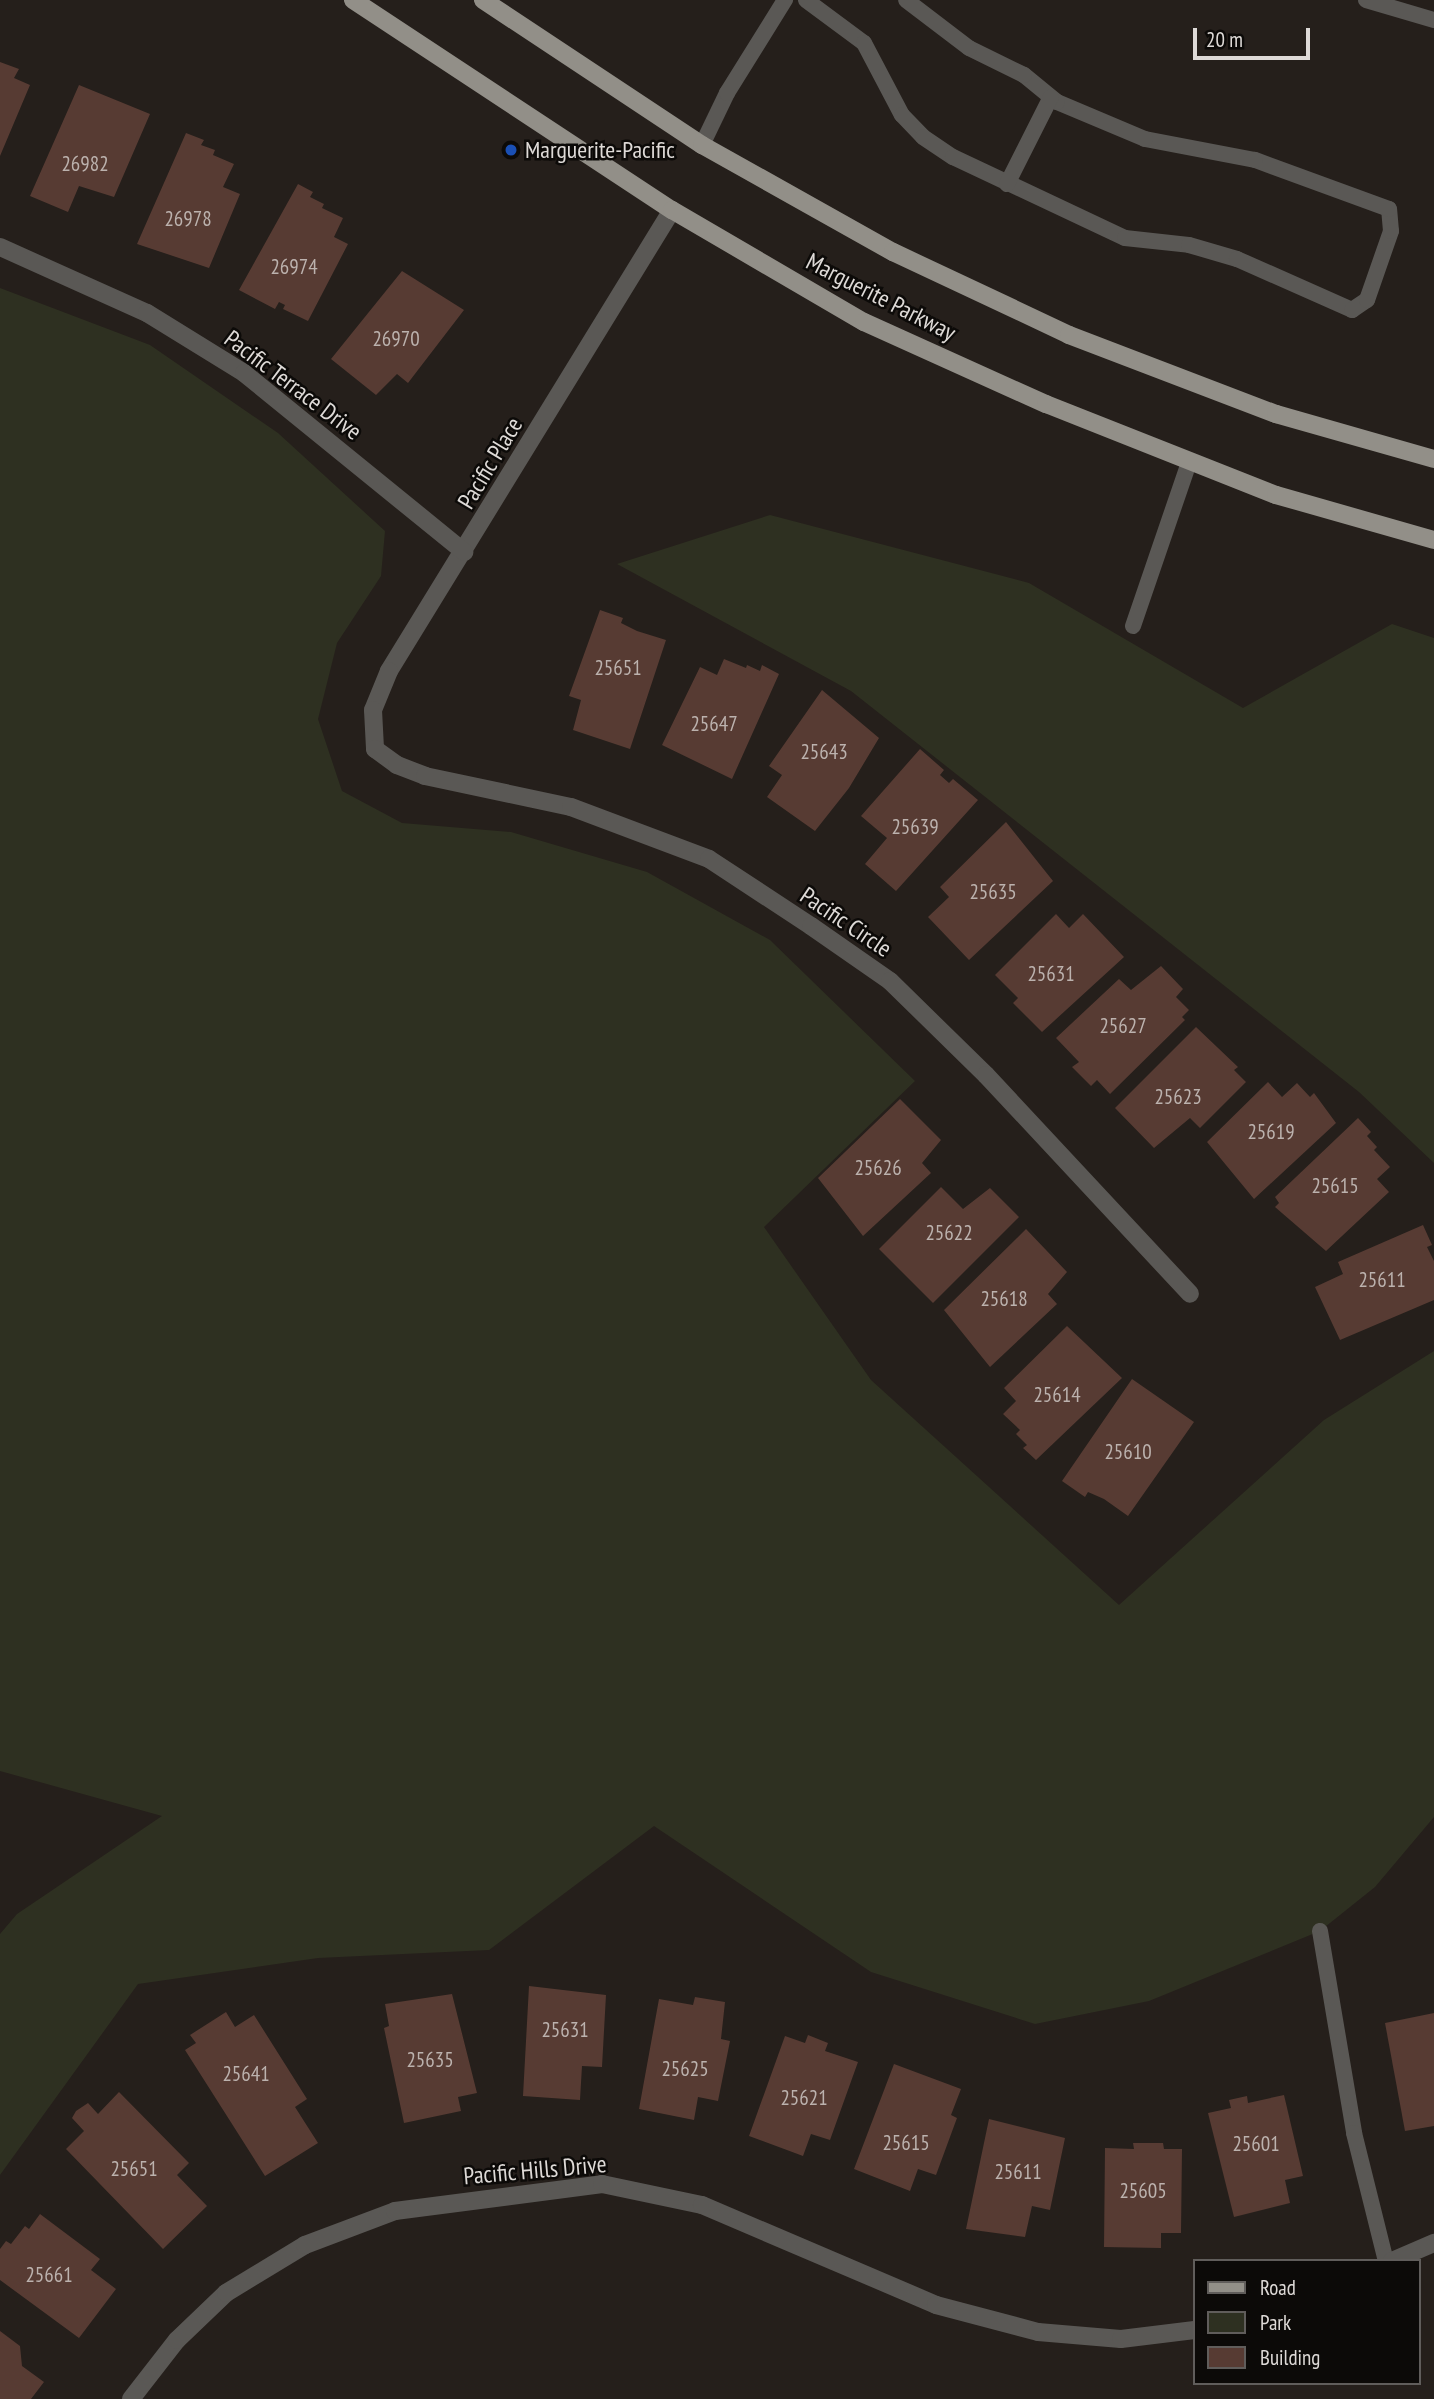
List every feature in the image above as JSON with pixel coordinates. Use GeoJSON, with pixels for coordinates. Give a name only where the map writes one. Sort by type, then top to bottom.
{"type":"FeatureCollection","features":[{"type":"Feature","properties":{"kind":"main road","name":"Marguerite Parkway"},"geometry":{"type":"LineString","coordinates":[[353,0],[672,210],[864,321],[1046,404],[1189,462],[1276,495],[1434,540]]}},
{"type":"Feature","properties":{"kind":"main road","name":"Marguerite Parkway"},"geometry":{"type":"LineString","coordinates":[[487,1],[702,145],[893,252],[1069,335],[1276,414],[1434,460]]}},
{"type":"Feature","properties":{"kind":"street","name":"Pacific Place"},"geometry":{"type":"LineString","coordinates":[[375,749],[373,710],[389,671],[672,210]]}},
{"type":"Feature","properties":{"kind":"street","name":"Pacific Terrace Drive"},"geometry":{"type":"LineString","coordinates":[[0,247],[147,313],[244,373],[464,552]]}},
{"type":"Feature","properties":{"kind":"street","name":"Pacific Circle"},"geometry":{"type":"LineString","coordinates":[[375,749],[397,765],[425,776],[571,807],[709,859],[811,926],[890,981],[986,1076],[1190,1294]]}},
{"type":"Feature","properties":{"kind":"street","name":"Pacific Hills Drive"},"geometry":{"type":"LineString","coordinates":[[131,2399],[177,2340],[226,2293],[305,2245],[396,2211],[602,2184],[702,2205],[936,2305],[1038,2332],[1121,2339],[1192,2330]]}},
{"type":"Feature","properties":{"kind":"street"},"geometry":{"type":"LineString","coordinates":[[1397,2259],[1434,2243]]}},
{"type":"Feature","properties":{"kind":"lane"},"geometry":{"type":"LineString","coordinates":[[702,145],[727,93],[785,0]]}},
{"type":"Feature","properties":{"kind":"lane"},"geometry":{"type":"LineString","coordinates":[[806,0],[864,43],[889,82],[902,115],[923,137],[1007,184],[1125,238],[1189,245],[1237,259],[1352,310],[1367,300],[1391,231],[1389,209],[1255,160],[1145,139],[1051,97],[1024,75],[969,48],[906,0]]}},
{"type":"Feature","properties":{"kind":"lane"},"geometry":{"type":"LineString","coordinates":[[1366,0],[1434,20]]}},
{"type":"Feature","properties":{"kind":"lane"},"geometry":{"type":"LineString","coordinates":[[1007,184],[1051,97]]}},
{"type":"Feature","properties":{"kind":"lane"},"geometry":{"type":"LineString","coordinates":[[1133,626],[1189,462]]}},
{"type":"Feature","properties":{"kind":"lane"},"geometry":{"type":"LineString","coordinates":[[1320,1931],[1354,2133],[1386,2259]]}},
{"type":"Feature","properties":{"kind":"green space"},"geometry":{"type":"Polygon","coordinates":[[[0,288],[150,345],[278,433],[385,531],[381,576],[337,643],[318,719],[342,791],[402,823],[511,832],[647,872],[770,940],[915,1081],[764,1227],[871,1380],[1119,1605],[1324,1420],[1434,1351],[1434,1817],[1375,1887],[1320,1931],[1149,2001],[1035,2024],[871,1972],[654,1826],[489,1950],[318,1958],[138,1984],[0,2175],[0,1934],[17,1914],[162,1816],[0,1771],[0,288]]]}},
{"type":"Feature","properties":{"kind":"green space"},"geometry":{"type":"Polygon","coordinates":[[[770,515],[1029,583],[1243,708],[1392,624],[1434,638],[1434,1163],[1359,1092],[851,691],[617,564],[770,515]]]}},
{"type":"Feature","properties":{"kind":"building"},"geometry":{"type":"Polygon","coordinates":[[[0,62],[19,69],[14,78],[30,85],[0,156],[0,62]]]}},
{"type":"Feature","properties":{"kind":"building"},"geometry":{"type":"Polygon","coordinates":[[[79,85],[150,114],[114,197],[79,186],[68,212],[30,196],[79,85]]]}},
{"type":"Feature","properties":{"kind":"building"},"geometry":{"type":"Polygon","coordinates":[[[186,133],[204,140],[201,145],[215,150],[213,155],[234,164],[223,187],[240,194],[209,268],[137,244],[186,133]]]}},
{"type":"Feature","properties":{"kind":"building"},"geometry":{"type":"Polygon","coordinates":[[[298,184],[313,192],[310,197],[324,204],[322,208],[343,218],[334,237],[348,244],[308,321],[283,309],[285,305],[279,302],[275,309],[239,290],[298,184]]]}},
{"type":"Feature","properties":{"kind":"building"},"geometry":{"type":"Polygon","coordinates":[[[402,271],[464,310],[408,383],[397,374],[376,395],[331,359],[402,271]]]}},
{"type":"Feature","properties":{"kind":"building"},"geometry":{"type":"Polygon","coordinates":[[[600,610],[623,618],[621,623],[637,631],[666,640],[630,749],[573,730],[581,700],[569,696],[600,610]]]}},
{"type":"Feature","properties":{"kind":"building"},"geometry":{"type":"Polygon","coordinates":[[[724,659],[760,671],[762,665],[779,674],[732,779],[662,745],[700,667],[717,675],[724,659]]]}},
{"type":"Feature","properties":{"kind":"building"},"geometry":{"type":"Polygon","coordinates":[[[822,690],[879,738],[849,788],[815,831],[767,797],[782,775],[769,766],[822,690]]]}},
{"type":"Feature","properties":{"kind":"building"},"geometry":{"type":"Polygon","coordinates":[[[920,749],[944,770],[940,775],[949,783],[953,779],[978,800],[896,891],[865,864],[887,838],[861,816],[920,749]]]}},
{"type":"Feature","properties":{"kind":"building"},"geometry":{"type":"Polygon","coordinates":[[[1006,822],[1053,881],[969,960],[928,917],[949,897],[940,887],[1006,822]]]}},
{"type":"Feature","properties":{"kind":"building"},"geometry":{"type":"Polygon","coordinates":[[[1056,914],[1069,928],[1083,914],[1124,957],[1042,1032],[1013,1003],[1018,998],[995,975],[1056,914]]]}},
{"type":"Feature","properties":{"kind":"building"},"geometry":{"type":"Polygon","coordinates":[[[1161,966],[1183,989],[1176,997],[1189,1010],[1182,1017],[1185,1020],[1110,1094],[1097,1080],[1091,1086],[1072,1067],[1079,1062],[1056,1038],[1119,979],[1131,990],[1161,966]]]}},
{"type":"Feature","properties":{"kind":"building"},"geometry":{"type":"Polygon","coordinates":[[[1196,1027],[1238,1067],[1234,1070],[1246,1082],[1200,1128],[1190,1118],[1154,1148],[1115,1108],[1196,1027]]]}},
{"type":"Feature","properties":{"kind":"building"},"geometry":{"type":"Polygon","coordinates":[[[1268,1082],[1282,1097],[1297,1083],[1310,1097],[1314,1093],[1336,1123],[1254,1199],[1207,1142],[1268,1082]]]}},
{"type":"Feature","properties":{"kind":"building"},"geometry":{"type":"Polygon","coordinates":[[[900,1099],[941,1140],[922,1163],[931,1173],[863,1236],[818,1178],[900,1099]]]}},
{"type":"Feature","properties":{"kind":"building"},"geometry":{"type":"Polygon","coordinates":[[[1358,1118],[1371,1132],[1367,1136],[1377,1147],[1374,1150],[1390,1167],[1377,1179],[1389,1192],[1326,1251],[1275,1207],[1279,1203],[1275,1197],[1358,1118]]]}},
{"type":"Feature","properties":{"kind":"building"},"geometry":{"type":"Polygon","coordinates":[[[941,1187],[963,1209],[990,1188],[1019,1217],[933,1303],[879,1249],[941,1187]]]}},
{"type":"Feature","properties":{"kind":"building"},"geometry":{"type":"Polygon","coordinates":[[[1423,1225],[1432,1245],[1427,1247],[1434,1261],[1434,1300],[1340,1340],[1315,1287],[1343,1274],[1338,1262],[1423,1225]]]}},
{"type":"Feature","properties":{"kind":"building"},"geometry":{"type":"Polygon","coordinates":[[[1026,1229],[1067,1272],[1048,1294],[1057,1304],[990,1367],[944,1310],[1026,1229]]]}},
{"type":"Feature","properties":{"kind":"building"},"geometry":{"type":"Polygon","coordinates":[[[1067,1326],[1122,1378],[1036,1460],[1023,1448],[1027,1445],[1016,1434],[1020,1430],[1003,1414],[1016,1401],[1004,1388],[1067,1326]]]}},
{"type":"Feature","properties":{"kind":"building"},"geometry":{"type":"Polygon","coordinates":[[[1132,1379],[1194,1422],[1128,1516],[1104,1499],[1088,1492],[1085,1497],[1062,1481],[1132,1379]]]}},
{"type":"Feature","properties":{"kind":"building"},"geometry":{"type":"Polygon","coordinates":[[[529,1986],[606,1995],[602,2067],[582,2066],[580,2100],[523,2096],[529,1986]]]}},
{"type":"Feature","properties":{"kind":"building"},"geometry":{"type":"Polygon","coordinates":[[[452,1994],[477,2093],[458,2097],[461,2111],[404,2123],[384,2028],[389,2026],[385,2004],[452,1994]]]}},
{"type":"Feature","properties":{"kind":"building"},"geometry":{"type":"Polygon","coordinates":[[[695,1997],[725,2002],[721,2039],[730,2041],[718,2101],[698,2097],[694,2120],[639,2109],[659,1999],[693,2005],[695,1997]]]}},
{"type":"Feature","properties":{"kind":"building"},"geometry":{"type":"Polygon","coordinates":[[[226,2012],[235,2027],[254,2015],[307,2099],[295,2107],[318,2143],[265,2176],[185,2050],[196,2043],[190,2035],[226,2012]]]}},
{"type":"Feature","properties":{"kind":"building"},"geometry":{"type":"Polygon","coordinates":[[[1434,2013],[1434,2126],[1405,2131],[1385,2023],[1434,2013]]]}},
{"type":"Feature","properties":{"kind":"building"},"geometry":{"type":"Polygon","coordinates":[[[808,2035],[828,2043],[825,2051],[858,2062],[830,2140],[811,2134],[803,2156],[749,2136],[785,2036],[805,2043],[808,2035]]]}},
{"type":"Feature","properties":{"kind":"building"},"geometry":{"type":"Polygon","coordinates":[[[894,2064],[961,2089],[951,2115],[957,2118],[936,2175],[918,2169],[910,2191],[854,2169],[894,2064]]]}},
{"type":"Feature","properties":{"kind":"building"},"geometry":{"type":"Polygon","coordinates":[[[119,2092],[189,2163],[177,2175],[207,2206],[163,2249],[66,2149],[84,2131],[72,2118],[76,2111],[88,2103],[98,2114],[119,2092]]]}},
{"type":"Feature","properties":{"kind":"building"},"geometry":{"type":"Polygon","coordinates":[[[1284,2095],[1303,2176],[1285,2180],[1290,2203],[1234,2217],[1208,2113],[1231,2108],[1229,2100],[1247,2096],[1248,2103],[1284,2095]]]}},
{"type":"Feature","properties":{"kind":"building"},"geometry":{"type":"Polygon","coordinates":[[[989,2119],[1065,2138],[1050,2210],[1032,2206],[1025,2237],[966,2229],[989,2119]]]}},
{"type":"Feature","properties":{"kind":"building"},"geometry":{"type":"Polygon","coordinates":[[[1133,2143],[1163,2143],[1164,2149],[1182,2149],[1181,2233],[1161,2233],[1161,2248],[1104,2247],[1105,2148],[1134,2149],[1133,2143]]]}},
{"type":"Feature","properties":{"kind":"building"},"geometry":{"type":"Polygon","coordinates":[[[40,2214],[100,2259],[91,2270],[116,2289],[79,2338],[0,2280],[0,2249],[6,2241],[11,2244],[25,2226],[29,2229],[40,2214]]]}},
{"type":"Feature","properties":{"kind":"building"},"geometry":{"type":"Polygon","coordinates":[[[0,2331],[20,2346],[22,2366],[44,2382],[31,2399],[0,2399],[0,2331]]]}},
{"type":"Feature","properties":{"kind":"place","name":"Marguerite-Pacific"},"geometry":{"type":"Point","coordinates":[511,150]}}]}
